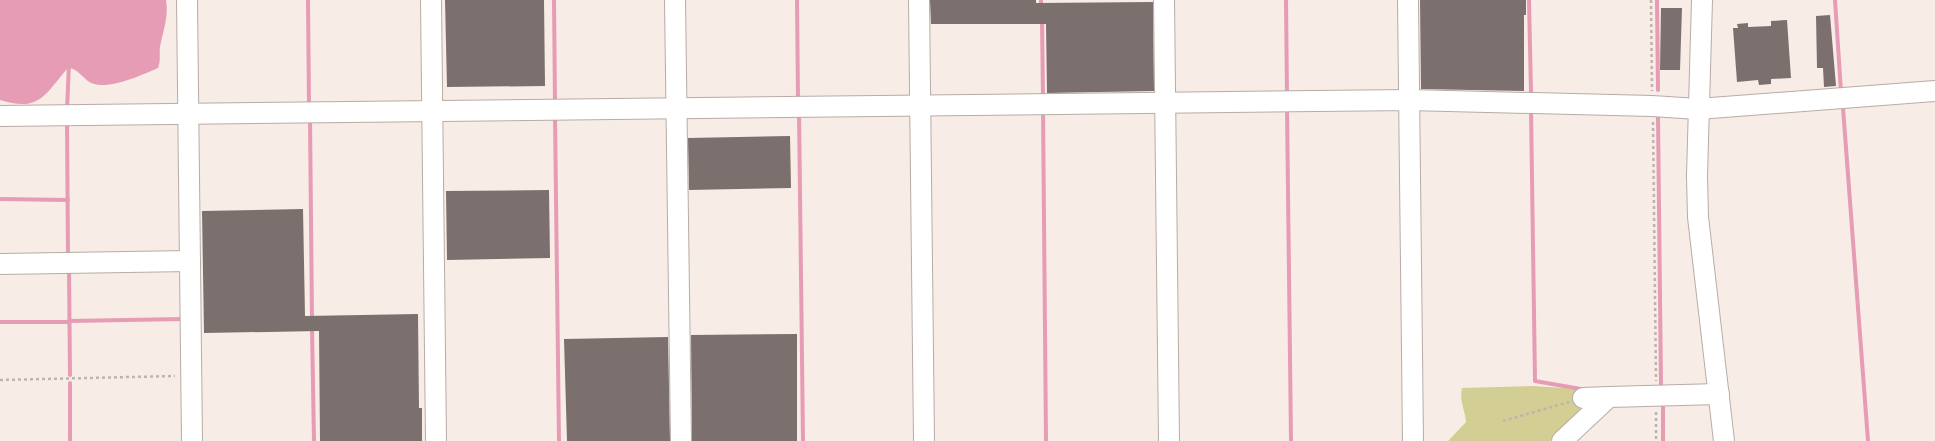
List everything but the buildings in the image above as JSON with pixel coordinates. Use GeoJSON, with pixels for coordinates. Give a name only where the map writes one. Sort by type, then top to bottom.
{"type":"FeatureCollection","features":[{"type":"Feature","properties":{"kind":"street"},"geometry":{"type":"LineString","coordinates":[[187,0],[192,441]]}},
{"type":"Feature","properties":{"kind":"street"},"geometry":{"type":"LineString","coordinates":[[430,0],[436,441]]}},
{"type":"Feature","properties":{"kind":"street"},"geometry":{"type":"LineString","coordinates":[[675,0],[680,441]]}},
{"type":"Feature","properties":{"kind":"street"},"geometry":{"type":"LineString","coordinates":[[919,0],[924,441]]}},
{"type":"Feature","properties":{"kind":"street"},"geometry":{"type":"LineString","coordinates":[[1164,0],[1169,441]]}},
{"type":"Feature","properties":{"kind":"street"},"geometry":{"type":"LineString","coordinates":[[1408,0],[1413,441]]}},
{"type":"Feature","properties":{"kind":"street"},"geometry":{"type":"LineString","coordinates":[[1702,0],[1698,109],[1698,217],[1724,441]]}},
{"type":"Feature","properties":{"kind":"street"},"geometry":{"type":"LineString","coordinates":[[0,116],[1409,100],[1652,106],[1698,109],[1935,91]]}},
{"type":"Feature","properties":{"kind":"street"},"geometry":{"type":"LineString","coordinates":[[0,264],[190,261]]}},
{"type":"Feature","properties":{"kind":"street"},"geometry":{"type":"LineString","coordinates":[[1583,398],[1719,394]]}},
{"type":"Feature","properties":{"kind":"street"},"geometry":{"type":"LineString","coordinates":[[1562,441],[1609,397]]}},
{"type":"Feature","properties":{"kind":"path"},"geometry":{"type":"LineString","coordinates":[[1650,0],[1656,441]]}},
{"type":"Feature","properties":{"kind":"path"},"geometry":{"type":"LineString","coordinates":[[0,380],[192,376]]}},
{"type":"Feature","properties":{"kind":"path"},"geometry":{"type":"LineString","coordinates":[[1503,421],[1583,398]]}},
{"type":"Feature","properties":{"kind":"shaded area"},"geometry":{"type":"Polygon","coordinates":[[[0,0],[166,0],[166,18],[160,47],[160,60],[158,68],[118,83],[101,85],[91,83],[77,71],[70,68],[67,69],[46,94],[32,103],[13,103],[0,100],[0,0]]]}},
{"type":"Feature","properties":{"kind":"shaded area"},"geometry":{"type":"Polygon","coordinates":[[[1532,386],[1580,389],[1584,406],[1550,441],[1448,441],[1466,422],[1462,401],[1462,388],[1532,386]]]}},
{"type":"Feature","properties":{"kind":"waterway"},"geometry":{"type":"LineString","coordinates":[[308,0],[309,106]]}},
{"type":"Feature","properties":{"kind":"waterway"},"geometry":{"type":"LineString","coordinates":[[554,0],[555,103]]}},
{"type":"Feature","properties":{"kind":"waterway"},"geometry":{"type":"LineString","coordinates":[[797,0],[798,101]]}},
{"type":"Feature","properties":{"kind":"waterway"},"geometry":{"type":"LineString","coordinates":[[1041,0],[1041,8]]}},
{"type":"Feature","properties":{"kind":"waterway"},"geometry":{"type":"LineString","coordinates":[[1286,0],[1287,96]]}},
{"type":"Feature","properties":{"kind":"waterway"},"geometry":{"type":"LineString","coordinates":[[1529,0],[1531,92]]}},
{"type":"Feature","properties":{"kind":"waterway"},"geometry":{"type":"LineString","coordinates":[[1657,0],[1658,90]]}},
{"type":"Feature","properties":{"kind":"waterway"},"geometry":{"type":"LineString","coordinates":[[1835,0],[1841,92]]}},
{"type":"Feature","properties":{"kind":"waterway"},"geometry":{"type":"LineString","coordinates":[[1042,19],[1043,98]]}},
{"type":"Feature","properties":{"kind":"waterway"},"geometry":{"type":"LineString","coordinates":[[67,110],[69,64]]}},
{"type":"Feature","properties":{"kind":"waterway"},"geometry":{"type":"LineString","coordinates":[[1287,107],[1291,441]]}},
{"type":"Feature","properties":{"kind":"waterway"},"geometry":{"type":"LineString","coordinates":[[1843,108],[1868,441]]}},
{"type":"Feature","properties":{"kind":"waterway"},"geometry":{"type":"LineString","coordinates":[[1043,109],[1046,441]]}},
{"type":"Feature","properties":{"kind":"waterway"},"geometry":{"type":"LineString","coordinates":[[1531,110],[1535,381],[1581,389],[1582,392]]}},
{"type":"Feature","properties":{"kind":"waterway"},"geometry":{"type":"LineString","coordinates":[[799,111],[803,441]]}},
{"type":"Feature","properties":{"kind":"waterway"},"geometry":{"type":"LineString","coordinates":[[555,115],[559,441]]}},
{"type":"Feature","properties":{"kind":"waterway"},"geometry":{"type":"LineString","coordinates":[[1658,117],[1661,386]]}},
{"type":"Feature","properties":{"kind":"waterway"},"geometry":{"type":"LineString","coordinates":[[310,119],[312,321]]}},
{"type":"Feature","properties":{"kind":"waterway"},"geometry":{"type":"LineString","coordinates":[[67,121],[68,258]]}},
{"type":"Feature","properties":{"kind":"waterway"},"geometry":{"type":"LineString","coordinates":[[0,199],[68,200]]}},
{"type":"Feature","properties":{"kind":"waterway"},"geometry":{"type":"LineString","coordinates":[[69,269],[70,375]]}},
{"type":"Feature","properties":{"kind":"waterway"},"geometry":{"type":"LineString","coordinates":[[69,321],[184,319]]}},
{"type":"Feature","properties":{"kind":"waterway"},"geometry":{"type":"LineString","coordinates":[[0,322],[69,322]]}},
{"type":"Feature","properties":{"kind":"waterway"},"geometry":{"type":"LineString","coordinates":[[312,327],[314,441]]}},
{"type":"Feature","properties":{"kind":"waterway"},"geometry":{"type":"LineString","coordinates":[[70,383],[70,441]]}},
{"type":"Feature","properties":{"kind":"waterway"},"geometry":{"type":"LineString","coordinates":[[1663,407],[1663,441]]}}]}
